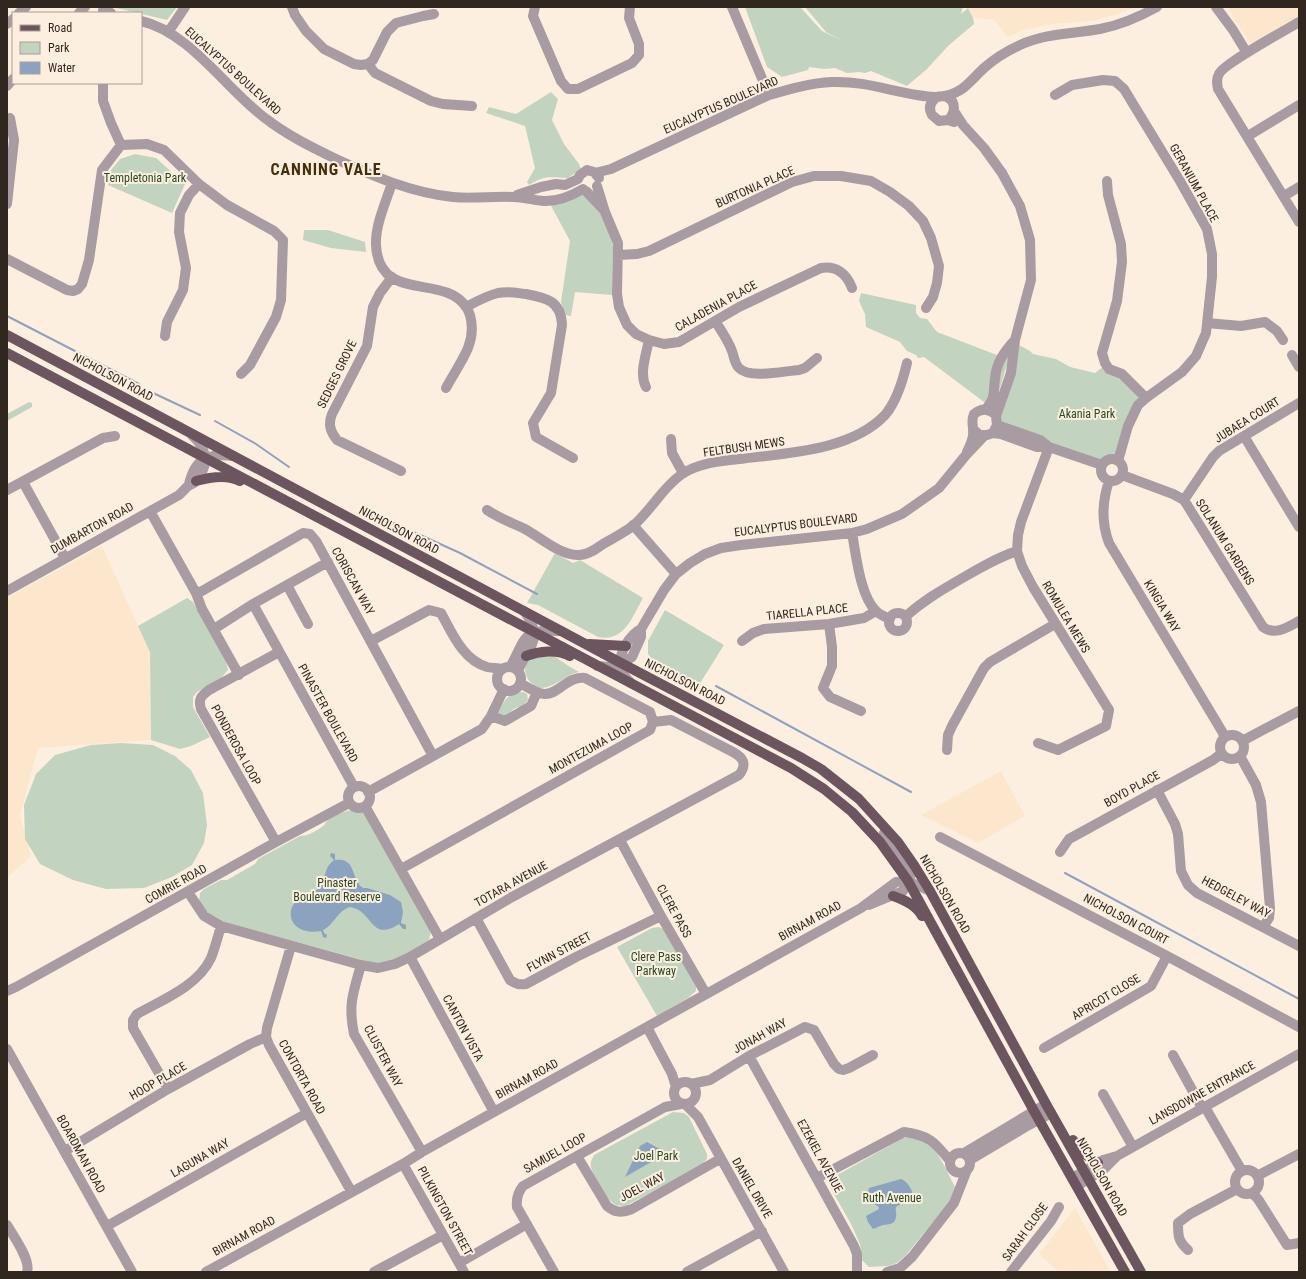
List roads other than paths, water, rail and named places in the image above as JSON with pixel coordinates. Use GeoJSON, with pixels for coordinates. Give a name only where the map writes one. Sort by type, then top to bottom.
{"type":"FeatureCollection","features":[{"type":"Feature","properties":{"kind":"main road","name":"NICHOLSON ROAD"},"geometry":{"type":"LineString","coordinates":[[7,335],[620,663],[802,758],[821,769],[848,789],[872,812],[898,842],[930,891],[1048,1109],[1141,1272]]}},
{"type":"Feature","properties":{"kind":"main road"},"geometry":{"type":"LineString","coordinates":[[7,353],[791,768],[824,789],[852,812],[880,842],[908,881],[976,1006],[1125,1272]]}},
{"type":"Feature","properties":{"kind":"main road"},"geometry":{"type":"LineString","coordinates":[[192,484],[208,478],[232,477],[281,505],[301,509]]}},
{"type":"Feature","properties":{"kind":"main road"},"geometry":{"type":"LineString","coordinates":[[585,644],[626,646]]}},
{"type":"Feature","properties":{"kind":"main road"},"geometry":{"type":"LineString","coordinates":[[526,656],[539,652],[550,651],[565,653],[578,661],[595,665]]}},
{"type":"Feature","properties":{"kind":"main road"},"geometry":{"type":"LineString","coordinates":[[893,896],[904,900],[918,909],[968,999],[976,1006]]}},
{"type":"Feature","properties":{"kind":"main road"},"geometry":{"type":"LineString","coordinates":[[1048,1109],[1062,1120],[1077,1147],[1098,1163]]}},
{"type":"Feature","properties":{"kind":"street"},"geometry":{"type":"LineString","coordinates":[[169,31],[185,7]]}},
{"type":"Feature","properties":{"kind":"street"},"geometry":{"type":"LineString","coordinates":[[292,7],[295,15],[306,32],[324,49],[361,66],[368,64],[376,55],[388,32],[396,23],[434,14]]}},
{"type":"Feature","properties":{"kind":"street"},"geometry":{"type":"LineString","coordinates":[[534,7],[534,16],[561,82],[568,89],[578,89],[632,63],[639,55],[639,44],[629,18],[630,7]]}},
{"type":"Feature","properties":{"kind":"street"},"geometry":{"type":"LineString","coordinates":[[732,7],[769,95]]}},
{"type":"Feature","properties":{"kind":"street"},"geometry":{"type":"LineString","coordinates":[[930,107],[931,103],[941,97],[956,94],[965,88],[991,62],[1019,45],[1044,36],[1099,29],[1123,23],[1141,16],[1157,7]]}},
{"type":"Feature","properties":{"kind":"street"},"geometry":{"type":"LineString","coordinates":[[1217,7],[1247,53]]}},
{"type":"Feature","properties":{"kind":"street","name":"EUCALYPTUS BOULEVARD"},"geometry":{"type":"LineString","coordinates":[[142,21],[169,31],[181,40],[256,111],[276,126],[304,143],[356,168],[392,183],[422,192],[452,197],[512,197],[551,201],[585,190],[591,191],[597,180],[611,169],[769,95],[794,87],[846,82],[881,87],[917,95],[941,97],[951,100],[954,110],[964,125],[984,148],[1002,173],[1020,206],[1030,240],[1031,280],[1015,340],[1011,372],[993,428],[966,455],[939,488],[902,514],[867,529],[852,533],[741,545],[721,548],[705,554],[676,574],[664,590],[641,629],[641,636],[632,657],[610,667],[595,665]]}},
{"type":"Feature","properties":{"kind":"street"},"geometry":{"type":"LineString","coordinates":[[1299,22],[1247,53],[1222,70],[1218,74],[1217,81],[1218,89],[1299,222]]}},
{"type":"Feature","properties":{"kind":"street"},"geometry":{"type":"LineString","coordinates":[[368,64],[375,73],[431,101],[444,104],[472,106]]}},
{"type":"Feature","properties":{"kind":"street","name":"GERANIUM PLACE"},"geometry":{"type":"LineString","coordinates":[[1055,94],[1072,85],[1103,80],[1115,81],[1124,89],[1180,181],[1206,229],[1212,254],[1212,277],[1208,323],[1206,333],[1196,356],[1182,372],[1138,405],[1128,426],[1118,461]]}},
{"type":"Feature","properties":{"kind":"street"},"geometry":{"type":"LineString","coordinates":[[103,84],[103,101],[121,145]]}},
{"type":"Feature","properties":{"kind":"street"},"geometry":{"type":"LineString","coordinates":[[948,120],[961,100],[965,88]]}},
{"type":"Feature","properties":{"kind":"street"},"geometry":{"type":"LineString","coordinates":[[917,95],[930,107],[932,115],[935,119],[939,121],[948,120],[964,125]]}},
{"type":"Feature","properties":{"kind":"street"},"geometry":{"type":"LineString","coordinates":[[1248,136],[1299,105]]}},
{"type":"Feature","properties":{"kind":"street"},"geometry":{"type":"LineString","coordinates":[[7,204],[14,140],[10,118]]}},
{"type":"Feature","properties":{"kind":"street"},"geometry":{"type":"LineString","coordinates":[[121,145],[147,144],[164,150],[199,184],[227,205],[274,231],[283,240],[281,300],[276,317],[250,365],[241,374]]}},
{"type":"Feature","properties":{"kind":"street"},"geometry":{"type":"LineString","coordinates":[[7,259],[68,290],[73,291],[78,289],[82,284],[89,260],[102,170],[121,145]]}},
{"type":"Feature","properties":{"kind":"street","name":"EUCALYPTUS BOULEVARD"},"geometry":{"type":"LineString","coordinates":[[512,197],[541,187],[556,184],[565,185],[578,179],[587,170],[597,180]]}},
{"type":"Feature","properties":{"kind":"street","name":"BURTONIA PLACE"},"geometry":{"type":"LineString","coordinates":[[618,255],[637,254],[649,250],[792,182],[814,176],[841,176],[871,181],[890,192],[909,206],[923,221],[931,238],[939,266],[933,298],[926,308]]}},
{"type":"Feature","properties":{"kind":"street"},"geometry":{"type":"LineString","coordinates":[[578,179],[580,186],[585,190]]}},
{"type":"Feature","properties":{"kind":"street","name":"CALADENIA PLACE"},"geometry":{"type":"LineString","coordinates":[[597,180],[606,212],[618,243],[617,294],[619,307],[627,325],[636,334],[648,340],[664,344],[679,342],[739,307],[821,268],[829,267],[842,272],[848,278],[852,288]]}},
{"type":"Feature","properties":{"kind":"street"},"geometry":{"type":"LineString","coordinates":[[1107,180],[1108,195],[1121,244],[1122,262],[1117,301],[1102,354],[1105,363],[1109,368],[1122,374],[1146,398]]}},
{"type":"Feature","properties":{"kind":"street"},"geometry":{"type":"LineString","coordinates":[[392,183],[376,236],[377,255],[381,265],[392,277],[401,282],[411,286],[438,289],[453,295],[466,306],[471,320],[472,333],[468,348],[446,388]]}},
{"type":"Feature","properties":{"kind":"street"},"geometry":{"type":"LineString","coordinates":[[165,336],[167,322],[183,290],[186,268],[179,232],[180,213],[189,195],[199,184]]}},
{"type":"Feature","properties":{"kind":"street"},"geometry":{"type":"LineString","coordinates":[[1284,196],[1299,187]]}},
{"type":"Feature","properties":{"kind":"street","name":"CALADENIA PLACE"},"geometry":{"type":"LineString","coordinates":[[585,190],[606,212]]}},
{"type":"Feature","properties":{"kind":"street","name":"SEDGES GROVE"},"geometry":{"type":"LineString","coordinates":[[392,277],[380,293],[373,307],[370,318],[370,335],[367,346],[329,421],[332,434],[337,440],[400,471]]}},
{"type":"Feature","properties":{"kind":"street"},"geometry":{"type":"LineString","coordinates":[[466,306],[484,297],[500,292],[514,292],[543,298],[552,302],[558,308],[562,316],[562,326],[551,393],[533,423],[536,437],[573,458]]}},
{"type":"Feature","properties":{"kind":"street"},"geometry":{"type":"LineString","coordinates":[[715,321],[729,345],[736,363],[742,371],[746,373],[757,374],[799,370],[809,365],[817,358]]}},
{"type":"Feature","properties":{"kind":"street"},"geometry":{"type":"LineString","coordinates":[[1208,323],[1241,326],[1265,322],[1277,331],[1283,340]]}},
{"type":"Feature","properties":{"kind":"street"},"geometry":{"type":"LineString","coordinates":[[646,387],[643,373],[648,340]]}},
{"type":"Feature","properties":{"kind":"street","name":"EUCALYPTUS BOULEVARD"},"geometry":{"type":"LineString","coordinates":[[966,455],[974,430],[971,423],[974,414],[978,411],[986,409],[993,398],[995,390],[994,380],[999,362],[1015,340]]}},
{"type":"Feature","properties":{"kind":"street"},"geometry":{"type":"LineString","coordinates":[[1292,356],[1299,367]]}},
{"type":"Feature","properties":{"kind":"street","name":"FELTBUSH MEWS"},"geometry":{"type":"LineString","coordinates":[[487,510],[498,518],[523,528],[562,552],[575,555],[584,555],[633,525],[668,485],[683,473],[704,464],[793,454],[816,449],[858,435],[886,414],[903,381],[907,363]]}},
{"type":"Feature","properties":{"kind":"street","name":"JUBAEA COURT"},"geometry":{"type":"LineString","coordinates":[[1184,500],[1213,458],[1220,451],[1299,403]]}},
{"type":"Feature","properties":{"kind":"street"},"geometry":{"type":"LineString","coordinates":[[986,409],[994,413],[993,428]]}},
{"type":"Feature","properties":{"kind":"street"},"geometry":{"type":"LineString","coordinates":[[974,430],[980,435],[993,428]]}},
{"type":"Feature","properties":{"kind":"street"},"geometry":{"type":"LineString","coordinates":[[993,428],[1001,434],[1037,447],[1049,446],[1102,465]]}},
{"type":"Feature","properties":{"kind":"street"},"geometry":{"type":"LineString","coordinates":[[192,435],[198,441],[206,458],[224,455],[233,456]]}},
{"type":"Feature","properties":{"kind":"street"},"geometry":{"type":"LineString","coordinates":[[7,490],[103,438],[116,436]]}},
{"type":"Feature","properties":{"kind":"street"},"geometry":{"type":"LineString","coordinates":[[1244,436],[1299,527]]}},
{"type":"Feature","properties":{"kind":"street"},"geometry":{"type":"LineString","coordinates":[[671,438],[672,453],[683,473]]}},
{"type":"Feature","properties":{"kind":"street","name":"ROMULEA MEWS"},"geometry":{"type":"LineString","coordinates":[[1038,743],[1058,750],[1106,726],[1109,710],[1055,624],[1022,566],[1017,551],[1018,535],[1049,446]]}},
{"type":"Feature","properties":{"kind":"street","name":"DUMBARTON ROAD"},"geometry":{"type":"LineString","coordinates":[[7,591],[179,495],[192,484],[190,478],[199,462],[206,458]]}},
{"type":"Feature","properties":{"kind":"street"},"geometry":{"type":"LineString","coordinates":[[1111,459],[1118,461],[1122,465],[1122,475],[1117,480],[1109,481],[1102,475],[1102,465],[1111,459]]}},
{"type":"Feature","properties":{"kind":"street","name":"SOLANUM GARDENS"},"geometry":{"type":"LineString","coordinates":[[1122,475],[1173,494],[1184,500],[1260,624],[1266,630],[1270,631],[1283,629],[1299,621]]}},
{"type":"Feature","properties":{"kind":"street","name":"KINGIA WAY"},"geometry":{"type":"LineString","coordinates":[[1109,481],[1103,509],[1106,533],[1109,543],[1223,733],[1224,738]]}},
{"type":"Feature","properties":{"kind":"street"},"geometry":{"type":"LineString","coordinates":[[23,482],[65,558]]}},
{"type":"Feature","properties":{"kind":"street"},"geometry":{"type":"LineString","coordinates":[[150,511],[196,593],[202,609],[239,674]]}},
{"type":"Feature","properties":{"kind":"street"},"geometry":{"type":"LineString","coordinates":[[633,525],[676,574]]}},
{"type":"Feature","properties":{"kind":"street","name":"CORISCAN WAY"},"geometry":{"type":"LineString","coordinates":[[196,593],[202,592],[303,533],[310,534],[316,541],[328,562],[433,756]]}},
{"type":"Feature","properties":{"kind":"street"},"geometry":{"type":"LineString","coordinates":[[852,533],[863,586],[870,604],[876,611],[890,619]]}},
{"type":"Feature","properties":{"kind":"street"},"geometry":{"type":"LineString","coordinates":[[906,616],[922,602],[988,563],[1017,551]]}},
{"type":"Feature","properties":{"kind":"street"},"geometry":{"type":"LineString","coordinates":[[214,629],[253,604],[328,562]]}},
{"type":"Feature","properties":{"kind":"street"},"geometry":{"type":"LineString","coordinates":[[287,585],[308,624]]}},
{"type":"Feature","properties":{"kind":"street","name":"PINASTER BOULEVARD"},"geometry":{"type":"LineString","coordinates":[[253,604],[354,787]]}},
{"type":"Feature","properties":{"kind":"street"},"geometry":{"type":"LineString","coordinates":[[371,641],[429,610],[441,613],[462,650],[479,664],[507,671],[521,679],[516,688],[512,690],[504,690],[499,686],[507,671],[515,660],[526,639],[535,633],[561,631]]}},
{"type":"Feature","properties":{"kind":"street"},"geometry":{"type":"LineString","coordinates":[[507,671],[526,656],[534,643],[535,633],[530,619],[524,611]]}},
{"type":"Feature","properties":{"kind":"street","name":"TIARELLA PLACE"},"geometry":{"type":"LineString","coordinates":[[742,640],[753,633],[764,630],[829,624],[864,618],[876,611]]}},
{"type":"Feature","properties":{"kind":"street"},"geometry":{"type":"LineString","coordinates":[[895,613],[901,613],[906,616],[908,624],[904,629],[899,631],[891,627],[890,619],[895,613]]}},
{"type":"Feature","properties":{"kind":"street"},"geometry":{"type":"LineString","coordinates":[[829,624],[832,647],[832,666],[823,688],[830,697],[861,711]]}},
{"type":"Feature","properties":{"kind":"street"},"geometry":{"type":"LineString","coordinates":[[947,750],[948,735],[952,726],[984,668],[990,662],[1055,624]]}},
{"type":"Feature","properties":{"kind":"street","name":"EUCALYPTUS BOULEVARD"},"geometry":{"type":"LineString","coordinates":[[620,663],[622,652],[634,632],[641,629]]}},
{"type":"Feature","properties":{"kind":"street","name":"PONDEROSA LOOP"},"geometry":{"type":"LineString","coordinates":[[276,842],[203,713],[199,702],[201,696],[209,690],[279,652]]}},
{"type":"Feature","properties":{"kind":"street"},"geometry":{"type":"LineString","coordinates":[[620,663],[620,667],[624,675],[632,685]]}},
{"type":"Feature","properties":{"kind":"street","name":"MONTEZUMA LOOP"},"geometry":{"type":"LineString","coordinates":[[401,869],[650,730],[654,722],[650,712],[585,678],[573,678],[552,692],[544,694],[537,692]]}},
{"type":"Feature","properties":{"kind":"street"},"geometry":{"type":"LineString","coordinates":[[491,716],[505,720],[531,706],[537,692],[520,683]]}},
{"type":"Feature","properties":{"kind":"street"},"geometry":{"type":"LineString","coordinates":[[368,792],[482,729],[491,716],[504,690]]}},
{"type":"Feature","properties":{"kind":"street"},"geometry":{"type":"LineString","coordinates":[[1242,741],[1299,711]]}},
{"type":"Feature","properties":{"kind":"street","name":"TOTARA AVENUE"},"geometry":{"type":"LineString","coordinates":[[188,892],[204,916],[221,926],[361,965],[378,968],[395,964],[410,957],[440,938],[512,898],[739,775],[744,769],[744,765],[739,755],[671,720],[654,722]]}},
{"type":"Feature","properties":{"kind":"street"},"geometry":{"type":"LineString","coordinates":[[1232,735],[1236,736],[1242,741],[1244,749],[1240,756],[1232,759],[1228,758],[1222,753],[1220,745],[1224,738],[1232,735]]}},
{"type":"Feature","properties":{"kind":"street","name":"BOYD PLACE"},"geometry":{"type":"LineString","coordinates":[[1060,852],[1069,839],[1213,760],[1222,753]]}},
{"type":"Feature","properties":{"kind":"street"},"geometry":{"type":"LineString","coordinates":[[1240,756],[1256,785],[1261,802],[1270,908],[1269,918],[1263,927]]}},
{"type":"Feature","properties":{"kind":"street"},"geometry":{"type":"LineString","coordinates":[[362,786],[368,792],[370,798],[365,806],[355,808],[349,803],[347,795],[354,787],[362,786]]}},
{"type":"Feature","properties":{"kind":"street","name":"HEDGELEY WAY"},"geometry":{"type":"LineString","coordinates":[[1157,790],[1175,824],[1178,834],[1181,872],[1188,885],[1197,893],[1299,946]]}},
{"type":"Feature","properties":{"kind":"street","name":"COMRIE ROAD"},"geometry":{"type":"LineString","coordinates":[[7,995],[11,989],[349,803]]}},
{"type":"Feature","properties":{"kind":"street"},"geometry":{"type":"LineString","coordinates":[[365,806],[440,938]]}},
{"type":"Feature","properties":{"kind":"street"},"geometry":{"type":"LineString","coordinates":[[872,812],[878,827],[911,869],[911,875],[908,881],[930,891]]}},
{"type":"Feature","properties":{"kind":"street","name":"NICHOLSON COURT"},"geometry":{"type":"LineString","coordinates":[[940,837],[1299,1027]]}},
{"type":"Feature","properties":{"kind":"street","name":"CLERE PASS"},"geometry":{"type":"LineString","coordinates":[[620,840],[661,916],[706,994]]}},
{"type":"Feature","properties":{"kind":"street","name":"BIRNAM ROAD"},"geometry":{"type":"LineString","coordinates":[[861,908],[902,891],[908,881]]}},
{"type":"Feature","properties":{"kind":"street","name":"BIRNAM ROAD"},"geometry":{"type":"LineString","coordinates":[[206,1272],[222,1268],[351,1191],[403,1164],[422,1152],[861,908],[896,882],[908,881]]}},
{"type":"Feature","properties":{"kind":"street","name":"FLYNN STREET"},"geometry":{"type":"LineString","coordinates":[[476,918],[510,980],[517,984],[526,984],[576,957],[661,916]]}},
{"type":"Feature","properties":{"kind":"street"},"geometry":{"type":"LineString","coordinates":[[168,1089],[133,1028],[133,1020],[137,1014],[190,984],[202,972],[210,959],[221,926]]}},
{"type":"Feature","properties":{"kind":"street","name":"CONTORTA ROAD"},"geometry":{"type":"LineString","coordinates":[[291,946],[267,1028],[266,1037],[269,1045],[351,1191]]}},
{"type":"Feature","properties":{"kind":"street","name":"APRICOT CLOSE"},"geometry":{"type":"LineString","coordinates":[[1044,1048],[1151,986],[1167,956]]}},
{"type":"Feature","properties":{"kind":"street","name":"CANTON VISTA"},"geometry":{"type":"LineString","coordinates":[[410,957],[494,1112]]}},
{"type":"Feature","properties":{"kind":"street","name":"CLUSTER WAY"},"geometry":{"type":"LineString","coordinates":[[361,965],[352,1000],[351,1017],[354,1034],[422,1152]]}},
{"type":"Feature","properties":{"kind":"street","name":"DANIEL DRIVE"},"geometry":{"type":"LineString","coordinates":[[647,1027],[672,1074],[681,1087]]}},
{"type":"Feature","properties":{"kind":"street","name":"JONAH WAY"},"geometry":{"type":"LineString","coordinates":[[695,1096],[710,1080],[749,1056],[805,1027],[814,1030],[834,1064],[839,1069],[843,1070],[849,1068],[873,1055]]}},
{"type":"Feature","properties":{"kind":"street","name":"HOOP PLACE"},"geometry":{"type":"LineString","coordinates":[[65,1151],[168,1089],[250,1044],[266,1037]]}},
{"type":"Feature","properties":{"kind":"street","name":"BOARDMAN ROAD"},"geometry":{"type":"LineString","coordinates":[[7,1049],[132,1272]]}},
{"type":"Feature","properties":{"kind":"street","name":"LANSDOWNE ENTRANCE"},"geometry":{"type":"LineString","coordinates":[[1086,1175],[1103,1160],[1117,1156],[1299,1054]]}},
{"type":"Feature","properties":{"kind":"street"},"geometry":{"type":"LineString","coordinates":[[1173,1055],[1203,1108],[1242,1171]]}},
{"type":"Feature","properties":{"kind":"street","name":"EZEKIEL AVENUE"},"geometry":{"type":"LineString","coordinates":[[749,1056],[854,1246],[857,1254],[857,1272]]}},
{"type":"Feature","properties":{"kind":"street","name":"JONAH WAY"},"geometry":{"type":"LineString","coordinates":[[681,1087],[710,1080]]}},
{"type":"Feature","properties":{"kind":"street","name":"DANIEL DRIVE"},"geometry":{"type":"LineString","coordinates":[[681,1087],[694,1087],[698,1118]]}},
{"type":"Feature","properties":{"kind":"street","name":"DANIEL DRIVE"},"geometry":{"type":"LineString","coordinates":[[681,1087],[675,1098],[698,1118],[784,1272]]}},
{"type":"Feature","properties":{"kind":"street","name":"SAMUEL LOOP"},"geometry":{"type":"LineString","coordinates":[[665,1107],[681,1087]]}},
{"type":"Feature","properties":{"kind":"street"},"geometry":{"type":"LineString","coordinates":[[1103,1094],[1133,1147]]}},
{"type":"Feature","properties":{"kind":"street"},"geometry":{"type":"LineString","coordinates":[[683,1104],[689,1104],[695,1096]]}},
{"type":"Feature","properties":{"kind":"street","name":"SAMUEL LOOP"},"geometry":{"type":"LineString","coordinates":[[554,1272],[517,1207],[516,1201],[519,1191],[523,1186],[665,1107],[683,1104]]}},
{"type":"Feature","properties":{"kind":"street"},"geometry":{"type":"LineString","coordinates":[[962,1171],[952,1168],[960,1157],[1048,1109]]}},
{"type":"Feature","properties":{"kind":"street","name":"LAGUNA WAY"},"geometry":{"type":"LineString","coordinates":[[107,1226],[307,1112]]}},
{"type":"Feature","properties":{"kind":"street"},"geometry":{"type":"LineString","coordinates":[[817,1178],[904,1132],[930,1138],[942,1151],[960,1157]]}},
{"type":"Feature","properties":{"kind":"street"},"geometry":{"type":"LineString","coordinates":[[1257,1176],[1299,1154]]}},
{"type":"Feature","properties":{"kind":"street","name":"JOEL WAY"},"geometry":{"type":"LineString","coordinates":[[577,1156],[606,1206],[613,1211],[621,1212],[632,1209],[720,1159]]}},
{"type":"Feature","properties":{"kind":"street","name":"LANSDOWNE ENTRANCE"},"geometry":{"type":"LineString","coordinates":[[1074,1182],[1086,1175],[1104,1169],[1117,1156]]}},
{"type":"Feature","properties":{"kind":"street"},"geometry":{"type":"LineString","coordinates":[[887,1272],[900,1268],[912,1257],[954,1203],[960,1188],[962,1171],[960,1157]]}},
{"type":"Feature","properties":{"kind":"street","name":"PILKINGTON STREET"},"geometry":{"type":"LineString","coordinates":[[403,1164],[464,1272]]}},
{"type":"Feature","properties":{"kind":"street"},"geometry":{"type":"LineString","coordinates":[[1242,1171],[1250,1171],[1257,1176],[1259,1184],[1258,1188],[1252,1193],[1244,1194],[1237,1189],[1235,1185],[1236,1177],[1242,1171]]}},
{"type":"Feature","properties":{"kind":"street"},"geometry":{"type":"LineString","coordinates":[[1188,1250],[1181,1244],[1178,1233],[1178,1223],[1190,1214],[1237,1189]]}},
{"type":"Feature","properties":{"kind":"street"},"geometry":{"type":"LineString","coordinates":[[1252,1193],[1258,1199],[1287,1245],[1299,1242]]}},
{"type":"Feature","properties":{"kind":"street","name":"SARAH CLOSE"},"geometry":{"type":"LineString","coordinates":[[1011,1272],[1051,1221],[1059,1206]]}},
{"type":"Feature","properties":{"kind":"street"},"geometry":{"type":"LineString","coordinates":[[459,1263],[527,1224]]}},
{"type":"Feature","properties":{"kind":"street"},"geometry":{"type":"LineString","coordinates":[[7,1225],[27,1261],[28,1270],[26,1272]]}},
{"type":"Feature","properties":{"kind":"street"},"geometry":{"type":"LineString","coordinates":[[693,1271],[762,1231]]}},
{"type":"Feature","properties":{"kind":"street"},"geometry":{"type":"LineString","coordinates":[[378,1271],[443,1234]]}},
{"type":"Feature","properties":{"kind":"water"},"geometry":{"type":"Polygon","coordinates":[[[331,853],[335,854],[335,860],[342,860],[350,865],[356,879],[363,888],[390,895],[401,902],[403,912],[401,923],[406,925],[406,929],[403,929],[399,924],[390,929],[382,930],[372,924],[358,909],[350,907],[342,911],[327,928],[323,930],[327,935],[326,938],[323,937],[321,931],[310,932],[295,925],[291,916],[292,908],[302,894],[312,892],[322,885],[329,864],[334,860],[330,856],[331,853]]]}},
{"type":"Feature","properties":{"kind":"water"},"geometry":{"type":"Polygon","coordinates":[[[647,1142],[667,1153],[625,1177],[640,1146],[647,1142]]]}},
{"type":"Feature","properties":{"kind":"water"},"geometry":{"type":"Polygon","coordinates":[[[901,1179],[909,1186],[912,1195],[908,1200],[896,1207],[895,1220],[891,1224],[882,1225],[873,1229],[866,1216],[879,1209],[879,1207],[866,1199],[869,1188],[901,1179]]]}},
{"type":"Feature","properties":{"kind":"waterway"},"geometry":{"type":"LineString","coordinates":[[7,316],[139,384]]}},
{"type":"Feature","properties":{"kind":"waterway"},"geometry":{"type":"LineString","coordinates":[[151,392],[200,415]]}},
{"type":"Feature","properties":{"kind":"waterway"},"geometry":{"type":"LineString","coordinates":[[215,421],[256,444],[289,467]]}},
{"type":"Feature","properties":{"kind":"waterway"},"geometry":{"type":"LineString","coordinates":[[385,519],[460,553],[537,594]]}},
{"type":"Feature","properties":{"kind":"waterway"},"geometry":{"type":"LineString","coordinates":[[716,686],[911,792]]}},
{"type":"Feature","properties":{"kind":"waterway"},"geometry":{"type":"LineString","coordinates":[[1065,873],[1299,999]]}},
{"type":"Feature","properties":{"kind":"district","name":"CANNING VALE"},"geometry":{"type":"Point","coordinates":[326,169]}},
{"type":"Feature","properties":{"kind":"park label","name":"Templetonia Park"},"geometry":{"type":"Point","coordinates":[145,178]}},
{"type":"Feature","properties":{"kind":"park label","name":"Akania Park"},"geometry":{"type":"Point","coordinates":[1087,414]}},
{"type":"Feature","properties":{"kind":"park label","name":"Pinaster Boulevard Reserve"},"geometry":{"type":"Point","coordinates":[337,890]}},
{"type":"Feature","properties":{"kind":"park label","name":"Clere Pass Parkway"},"geometry":{"type":"Point","coordinates":[656,964]}},
{"type":"Feature","properties":{"kind":"park label","name":"Joel Park"},"geometry":{"type":"Point","coordinates":[656,1156]}},
{"type":"Feature","properties":{"kind":"park label","name":"Ruth Avenue"},"geometry":{"type":"Point","coordinates":[892,1198]}}]}
